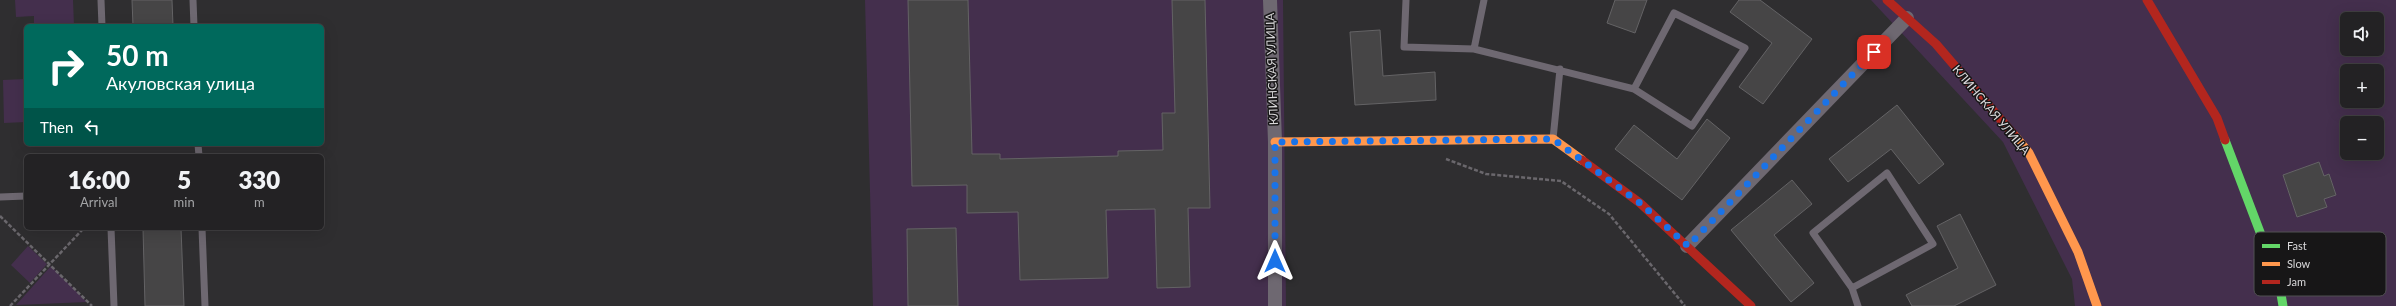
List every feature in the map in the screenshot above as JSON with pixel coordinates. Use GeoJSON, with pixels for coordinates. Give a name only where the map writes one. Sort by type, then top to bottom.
{"type":"FeatureCollection","features":[{"type":"Feature","properties":{"kind":"street","name":"КЛИНСКАЯ УЛИЦА"},"geometry":{"type":"LineString","coordinates":[[1270,0],[1275,142],[1274,306]]}},
{"type":"Feature","properties":{"kind":"street","name":"КЛИНСКАЯ УЛИЦА"},"geometry":{"type":"LineString","coordinates":[[1887,0],[1936,44],[2029,153],[2078,252],[2097,306]]}},
{"type":"Feature","properties":{"kind":"street"},"geometry":{"type":"LineString","coordinates":[[2146,0],[2217,118],[2260,232]]}},
{"type":"Feature","properties":{"kind":"street"},"geometry":{"type":"LineString","coordinates":[[1688,246],[1907,18]]}},
{"type":"Feature","properties":{"kind":"street"},"geometry":{"type":"LineString","coordinates":[[1275,142],[1553,139],[1640,203],[1751,306]]}},
{"type":"Feature","properties":{"kind":"street"},"geometry":{"type":"LineString","coordinates":[[2281,296],[2283,306]]}},
{"type":"Feature","properties":{"kind":"lane"},"geometry":{"type":"LineString","coordinates":[[101,0],[102,24]]}},
{"type":"Feature","properties":{"kind":"lane"},"geometry":{"type":"LineString","coordinates":[[193,0],[194,24]]}},
{"type":"Feature","properties":{"kind":"lane"},"geometry":{"type":"LineString","coordinates":[[1406,0],[1404,47],[1474,49],[1560,69],[1634,89],[1692,126],[1745,48],[1674,13],[1634,89]]}},
{"type":"Feature","properties":{"kind":"lane"},"geometry":{"type":"LineString","coordinates":[[1474,49],[1484,0]]}},
{"type":"Feature","properties":{"kind":"lane"},"geometry":{"type":"LineString","coordinates":[[1553,139],[1560,69]]}},
{"type":"Feature","properties":{"kind":"lane"},"geometry":{"type":"LineString","coordinates":[[1852,288],[1933,244],[1887,173],[1813,233],[1852,288],[1858,306]]}},
{"type":"Feature","properties":{"kind":"lane"},"geometry":{"type":"LineString","coordinates":[[0,197],[24,196]]}},
{"type":"Feature","properties":{"kind":"lane"},"geometry":{"type":"LineString","coordinates":[[111,230],[114,306]]}},
{"type":"Feature","properties":{"kind":"lane"},"geometry":{"type":"LineString","coordinates":[[202,230],[204,306]]}},
{"type":"Feature","properties":{"kind":"path"},"geometry":{"type":"LineString","coordinates":[[1444,158],[1486,174],[1561,180],[1609,214],[1685,306]]}},
{"type":"Feature","properties":{"kind":"path"},"geometry":{"type":"LineString","coordinates":[[0,216],[92,306]]}},
{"type":"Feature","properties":{"kind":"path"},"geometry":{"type":"LineString","coordinates":[[10,306],[82,230]]}},
{"type":"Feature","properties":{"kind":"shaded area"},"geometry":{"type":"Polygon","coordinates":[[[15,0],[73,0],[74,24],[34,24],[34,16],[16,17],[15,0]]]}},
{"type":"Feature","properties":{"kind":"shaded area"},"geometry":{"type":"Polygon","coordinates":[[[865,0],[1283,0],[1286,306],[873,306],[865,0]]]}},
{"type":"Feature","properties":{"kind":"shaded area"},"geometry":{"type":"Polygon","coordinates":[[[1871,0],[2396,0],[2396,306],[2075,306],[2072,279],[2003,142],[1871,0]]]}},
{"type":"Feature","properties":{"kind":"shaded area"},"geometry":{"type":"Polygon","coordinates":[[[24,79],[24,122],[4,123],[3,80],[24,79]]]}},
{"type":"Feature","properties":{"kind":"shaded area"},"geometry":{"type":"Polygon","coordinates":[[[28,246],[47,264],[30,283],[11,265],[28,246]]]}},
{"type":"Feature","properties":{"kind":"shaded area"},"geometry":{"type":"Polygon","coordinates":[[[51,266],[87,302],[16,305],[51,266]]]}},
{"type":"Feature","properties":{"kind":"building"},"geometry":{"type":"Polygon","coordinates":[[[132,0],[172,0],[173,24],[133,24],[132,0]]]}},
{"type":"Feature","properties":{"kind":"building"},"geometry":{"type":"Polygon","coordinates":[[[908,0],[968,0],[972,154],[1000,154],[1000,159],[1118,156],[1118,151],[1163,150],[1162,113],[1175,113],[1172,0],[1205,0],[1210,208],[1188,208],[1190,287],[1157,288],[1155,209],[1106,210],[1108,278],[1020,280],[1018,212],[967,213],[967,185],[912,186],[908,0]]]}},
{"type":"Feature","properties":{"kind":"building"},"geometry":{"type":"Polygon","coordinates":[[[1615,0],[1647,0],[1635,33],[1607,23],[1615,0]]]}},
{"type":"Feature","properties":{"kind":"building"},"geometry":{"type":"Polygon","coordinates":[[[1739,0],[1760,0],[1812,39],[1763,104],[1739,87],[1772,43],[1730,12],[1739,0]]]}},
{"type":"Feature","properties":{"kind":"building"},"geometry":{"type":"Polygon","coordinates":[[[1380,30],[1383,76],[1435,72],[1436,100],[1355,105],[1350,32],[1380,30]]]}},
{"type":"Feature","properties":{"kind":"building"},"geometry":{"type":"Polygon","coordinates":[[[1897,105],[1944,164],[1919,184],[1891,149],[1848,182],[1829,159],[1897,105]]]}},
{"type":"Feature","properties":{"kind":"building"},"geometry":{"type":"Polygon","coordinates":[[[1707,119],[1730,138],[1682,200],[1615,149],[1634,125],[1677,159],[1707,119]]]}},
{"type":"Feature","properties":{"kind":"building"},"geometry":{"type":"Polygon","coordinates":[[[2319,162],[2324,176],[2329,174],[2336,195],[2324,199],[2327,207],[2297,217],[2283,175],[2319,162]]]}},
{"type":"Feature","properties":{"kind":"building"},"geometry":{"type":"Polygon","coordinates":[[[1792,180],[1812,204],[1774,235],[1814,283],[1791,302],[1731,230],[1792,180]]]}},
{"type":"Feature","properties":{"kind":"building"},"geometry":{"type":"Polygon","coordinates":[[[1960,214],[1996,285],[1954,306],[1912,306],[1906,295],[1958,268],[1937,226],[1960,214]]]}},
{"type":"Feature","properties":{"kind":"building"},"geometry":{"type":"Polygon","coordinates":[[[956,228],[958,306],[908,306],[907,229],[956,228]]]}},
{"type":"Feature","properties":{"kind":"building"},"geometry":{"type":"Polygon","coordinates":[[[143,230],[181,230],[184,306],[145,306],[143,230]]]}},
{"type":"Feature","properties":{"kind":"traffic: fast"},"geometry":{"type":"LineString","coordinates":[[2225,140],[2260,232]]}},
{"type":"Feature","properties":{"kind":"traffic: fast"},"geometry":{"type":"LineString","coordinates":[[2281,296],[2283,306]]}},
{"type":"Feature","properties":{"kind":"traffic: slow"},"geometry":{"type":"LineString","coordinates":[[2014,135],[2029,153],[2078,252],[2097,306]]}},
{"type":"Feature","properties":{"kind":"traffic: slow"},"geometry":{"type":"LineString","coordinates":[[1275,142],[1553,139],[1582,160]]}},
{"type":"Feature","properties":{"kind":"traffic: jam"},"geometry":{"type":"LineString","coordinates":[[1887,0],[1936,44],[2014,135]]}},
{"type":"Feature","properties":{"kind":"traffic: jam"},"geometry":{"type":"LineString","coordinates":[[2147,0],[2217,118],[2225,140]]}},
{"type":"Feature","properties":{"kind":"traffic: jam"},"geometry":{"type":"LineString","coordinates":[[1582,160],[1640,203],[1751,306]]}},
{"type":"Feature","properties":{"kind":"route"},"geometry":{"type":"LineString","coordinates":[[1275,261],[1275,142],[1553,139],[1640,203],[1688,246],[1874,52]]}}]}
